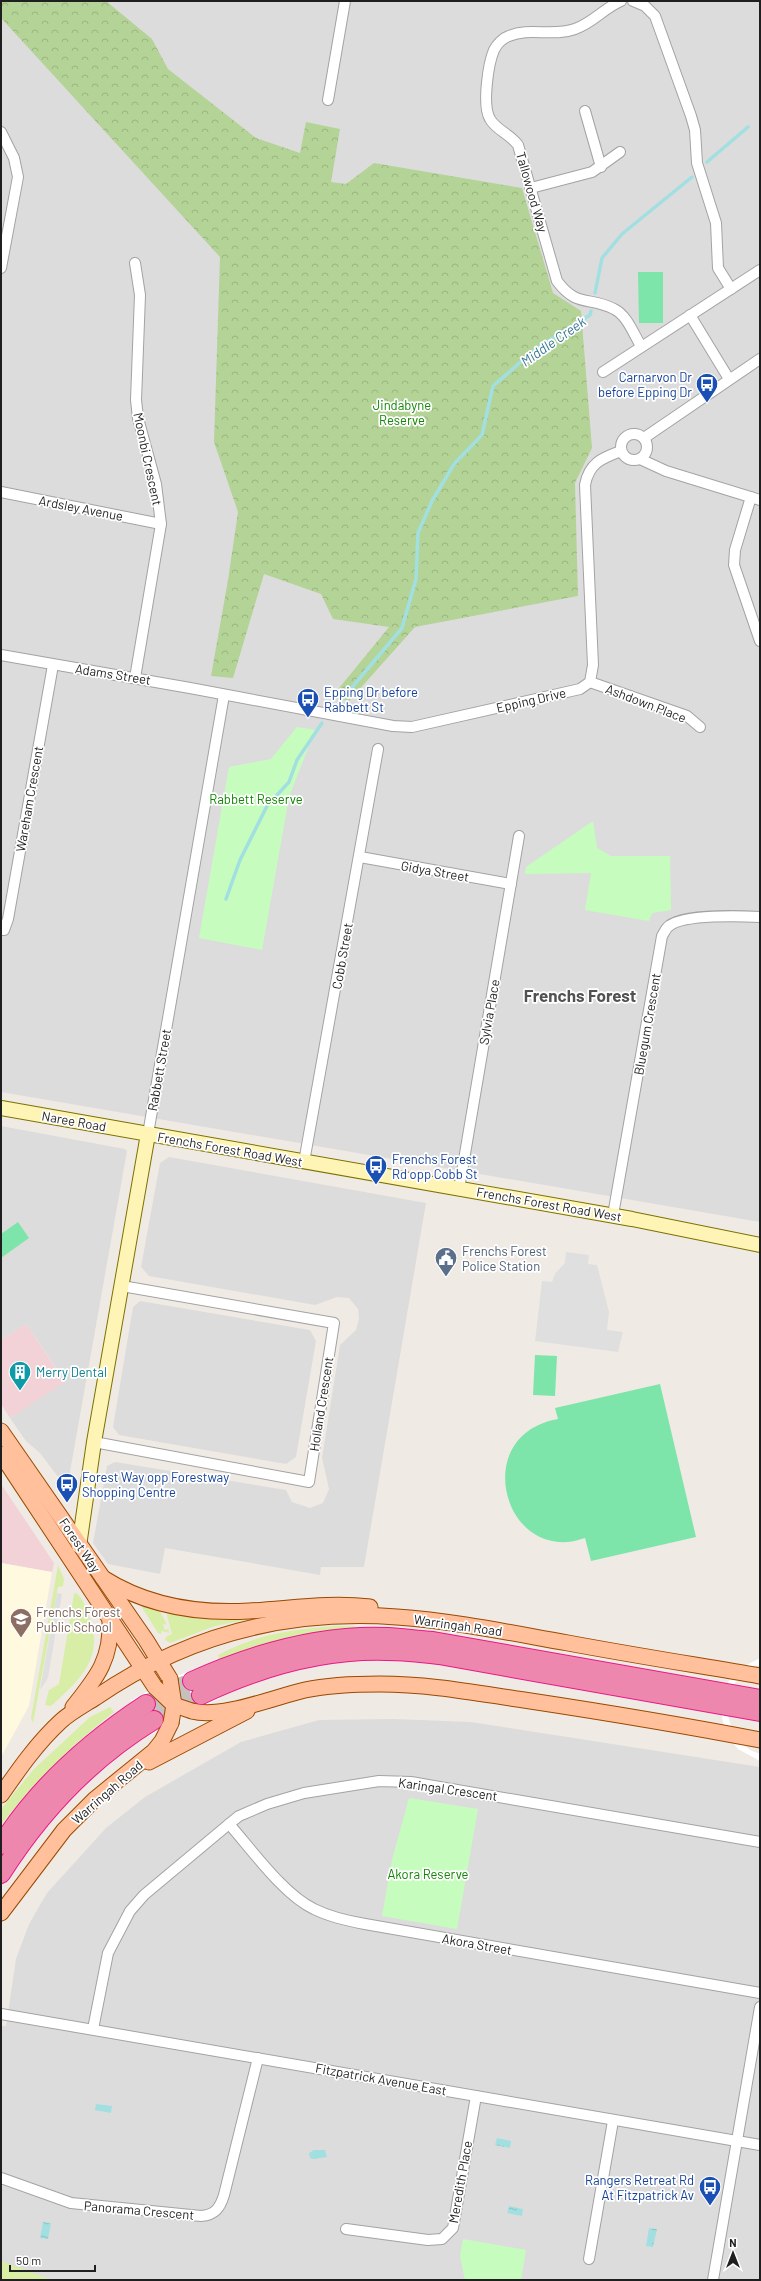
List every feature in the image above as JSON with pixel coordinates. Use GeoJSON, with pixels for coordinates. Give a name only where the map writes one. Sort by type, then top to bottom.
{"type":"FeatureCollection","features":[{"type":"Feature","properties":{"kind":"highway","name":"Warringah Road"},"geometry":{"type":"LineString","coordinates":[[760,1699],[470,1647],[433,1641],[386,1637],[338,1640],[288,1647],[225,1666],[196,1688],[223,1684],[292,1662],[338,1654],[386,1651],[439,1654],[760,1712]]}},
{"type":"Feature","properties":{"kind":"highway"},"geometry":{"type":"LineString","coordinates":[[1,1845],[30,1805],[65,1766],[103,1734],[157,1716]]}},
{"type":"Feature","properties":{"kind":"highway"},"geometry":{"type":"LineString","coordinates":[[1,1874],[40,1817],[85,1770],[127,1737],[157,1716]]}},
{"type":"Feature","properties":{"kind":"main road","name":"Naree Road"},"geometry":{"type":"LineString","coordinates":[[1,1108],[148,1134]]}},
{"type":"Feature","properties":{"kind":"main road","name":"Frenchs Forest Road West"},"geometry":{"type":"LineString","coordinates":[[148,1134],[613,1215],[760,1245]]}},
{"type":"Feature","properties":{"kind":"main road","name":"Rabbett Street"},"geometry":{"type":"LineString","coordinates":[[79,1546],[88,1494],[94,1442],[148,1134]]}},
{"type":"Feature","properties":{"kind":"main road","name":"Forest Way"},"geometry":{"type":"LineString","coordinates":[[1,1431],[158,1659]]}},
{"type":"Feature","properties":{"kind":"main road","name":"Forest Way"},"geometry":{"type":"LineString","coordinates":[[1,1454],[142,1668]]}},
{"type":"Feature","properties":{"kind":"main road"},"geometry":{"type":"LineString","coordinates":[[103,1578],[124,1591],[147,1600],[197,1610],[234,1612],[314,1606],[356,1606],[401,1612],[449,1622]]}},
{"type":"Feature","properties":{"kind":"main road","name":"Warringah Road"},"geometry":{"type":"LineString","coordinates":[[1,1795],[34,1750],[62,1720],[142,1668],[158,1659],[224,1634],[299,1619],[375,1616],[449,1622],[760,1676]]}},
{"type":"Feature","properties":{"kind":"main road"},"geometry":{"type":"LineString","coordinates":[[62,1720],[92,1683],[106,1659],[110,1643],[110,1619]]}},
{"type":"Feature","properties":{"kind":"main road","name":"Warringah Road"},"geometry":{"type":"LineString","coordinates":[[1,1913],[64,1830],[95,1799],[154,1751],[162,1741],[157,1716],[174,1704],[170,1679],[158,1659]]}},
{"type":"Feature","properties":{"kind":"main road"},"geometry":{"type":"LineString","coordinates":[[142,1668],[155,1687],[174,1704],[192,1711],[221,1712],[305,1690],[358,1684],[432,1686],[688,1726],[760,1740]]}},
{"type":"Feature","properties":{"kind":"main road"},"geometry":{"type":"LineString","coordinates":[[123,1775],[273,1698]]}},
{"type":"Feature","properties":{"kind":"street"},"geometry":{"type":"LineString","coordinates":[[328,100],[345,1]]}},
{"type":"Feature","properties":{"kind":"street","name":"Tallowood Way"},"geometry":{"type":"LineString","coordinates":[[621,1],[612,5],[596,18],[576,29],[555,34],[520,32],[508,36],[500,42],[494,50],[485,97],[489,118],[495,127],[507,134],[518,144],[557,281],[565,292],[574,299],[615,309],[623,316],[641,346]]}},
{"type":"Feature","properties":{"kind":"street"},"geometry":{"type":"LineString","coordinates":[[633,1],[645,6],[655,16],[691,116],[695,130],[697,163],[716,223],[718,268],[731,288]]}},
{"type":"Feature","properties":{"kind":"street"},"geometry":{"type":"LineString","coordinates":[[585,111],[601,167]]}},
{"type":"Feature","properties":{"kind":"street"},"geometry":{"type":"LineString","coordinates":[[1,132],[14,158],[18,177],[1,268]]}},
{"type":"Feature","properties":{"kind":"street"},"geometry":{"type":"LineString","coordinates":[[531,188],[592,172],[620,152]]}},
{"type":"Feature","properties":{"kind":"street","name":"Moonbi Crescent"},"geometry":{"type":"LineString","coordinates":[[135,263],[140,295],[136,400],[138,418],[156,484],[160,524],[135,678]]}},
{"type":"Feature","properties":{"kind":"street"},"geometry":{"type":"LineString","coordinates":[[603,372],[760,270]]}},
{"type":"Feature","properties":{"kind":"street"},"geometry":{"type":"LineString","coordinates":[[690,315],[729,379]]}},
{"type":"Feature","properties":{"kind":"street"},"geometry":{"type":"LineString","coordinates":[[644,438],[760,359]]}},
{"type":"Feature","properties":{"kind":"street"},"geometry":{"type":"LineString","coordinates":[[640,459],[647,449],[644,438],[636,434],[628,435],[621,442],[621,451],[627,458],[640,459],[666,471],[755,498],[735,550],[734,565],[760,641]]}},
{"type":"Feature","properties":{"kind":"street"},"geometry":{"type":"LineString","coordinates":[[590,682],[593,665],[585,485],[587,475],[594,464],[621,451]]}},
{"type":"Feature","properties":{"kind":"street","name":"Ardsley Avenue"},"geometry":{"type":"LineString","coordinates":[[1,492],[160,524]]}},
{"type":"Feature","properties":{"kind":"street","name":"Adams Street"},"geometry":{"type":"LineString","coordinates":[[1,655],[224,694]]}},
{"type":"Feature","properties":{"kind":"street","name":"Wareham Crescent"},"geometry":{"type":"LineString","coordinates":[[1,930],[4,930],[8,919],[53,665]]}},
{"type":"Feature","properties":{"kind":"street","name":"Epping Drive"},"geometry":{"type":"LineString","coordinates":[[224,694],[393,726],[412,727],[580,689],[590,682]]}},
{"type":"Feature","properties":{"kind":"street","name":"Ashdown Place"},"geometry":{"type":"LineString","coordinates":[[590,682],[687,716],[700,727]]}},
{"type":"Feature","properties":{"kind":"street","name":"Rabbett Street"},"geometry":{"type":"LineString","coordinates":[[148,1134],[224,694]]}},
{"type":"Feature","properties":{"kind":"street","name":"Cobb Street"},"geometry":{"type":"LineString","coordinates":[[304,1162],[360,857],[378,749]]}},
{"type":"Feature","properties":{"kind":"street","name":"Sylvia Place"},"geometry":{"type":"LineString","coordinates":[[459,1189],[519,836]]}},
{"type":"Feature","properties":{"kind":"street","name":"Gidya Street"},"geometry":{"type":"LineString","coordinates":[[360,857],[511,884]]}},
{"type":"Feature","properties":{"kind":"street","name":"Bluegum Crescent"},"geometry":{"type":"LineString","coordinates":[[613,1215],[662,936],[669,926],[681,921],[730,916],[760,918]]}},
{"type":"Feature","properties":{"kind":"street","name":"Holland Crescent"},"geometry":{"type":"LineString","coordinates":[[94,1442],[309,1482],[334,1323],[122,1286]]}},
{"type":"Feature","properties":{"kind":"street","name":"Karingal Crescent"},"geometry":{"type":"LineString","coordinates":[[93,2030],[108,1953],[130,1911],[144,1894],[229,1824],[251,1810],[298,1794],[344,1785],[396,1781],[428,1785],[760,1842]]}},
{"type":"Feature","properties":{"kind":"street","name":"Akora Street"},"geometry":{"type":"LineString","coordinates":[[229,1824],[288,1890],[313,1909],[330,1916],[365,1924],[760,1993]]}},
{"type":"Feature","properties":{"kind":"street"},"geometry":{"type":"LineString","coordinates":[[713,2280],[760,2007]]}},
{"type":"Feature","properties":{"kind":"street","name":"Fitzpatrick Avenue East"},"geometry":{"type":"LineString","coordinates":[[1,2014],[613,2121],[760,2145]]}},
{"type":"Feature","properties":{"kind":"street","name":"Panorama Crescent"},"geometry":{"type":"LineString","coordinates":[[1,2178],[57,2199],[85,2206],[201,2216],[214,2213],[219,2208],[224,2195],[258,2058]]}},
{"type":"Feature","properties":{"kind":"street","name":"Meredith Place"},"geometry":{"type":"LineString","coordinates":[[346,2229],[428,2240],[442,2239],[453,2228],[476,2096]]}},
{"type":"Feature","properties":{"kind":"street"},"geometry":{"type":"LineString","coordinates":[[589,2259],[613,2121]]}},
{"type":"Feature","properties":{"kind":"shaded area"},"geometry":{"type":"Polygon","coordinates":[[[1,1],[760,1],[760,1222],[1,1092],[1,1]]]}},
{"type":"Feature","properties":{"kind":"shaded area"},"geometry":{"type":"Polygon","coordinates":[[[1,1126],[125,1149],[127,1151],[68,1483],[65,1486],[40,1453],[26,1441],[10,1418],[65,1381],[26,1324],[1,1340],[1,1126]]]}},
{"type":"Feature","properties":{"kind":"shaded area"},"geometry":{"type":"Polygon","coordinates":[[[169,1157],[426,1203],[364,1567],[321,1567],[320,1575],[165,1548],[160,1574],[108,1564],[93,1543],[107,1466],[115,1462],[286,1490],[292,1502],[310,1508],[323,1503],[329,1489],[322,1458],[340,1345],[356,1330],[359,1319],[358,1309],[349,1298],[337,1297],[315,1305],[149,1276],[141,1267],[160,1163],[169,1157]]]}},
{"type":"Feature","properties":{"kind":"shaded area"},"geometry":{"type":"Polygon","coordinates":[[[566,1252],[589,1255],[588,1264],[597,1265],[609,1312],[607,1330],[623,1332],[618,1352],[535,1341],[542,1281],[552,1282],[555,1274],[565,1263],[566,1252]]]}},
{"type":"Feature","properties":{"kind":"shaded area"},"geometry":{"type":"Polygon","coordinates":[[[140,1301],[310,1330],[316,1341],[296,1457],[286,1464],[119,1435],[113,1427],[133,1307],[140,1301]]]}},
{"type":"Feature","properties":{"kind":"shaded area"},"geometry":{"type":"Polygon","coordinates":[[[26,1324],[65,1382],[10,1418],[1,1404],[1,1340],[26,1324]]]}},
{"type":"Feature","properties":{"kind":"shaded area"},"geometry":{"type":"Polygon","coordinates":[[[1,1484],[54,1563],[52,1572],[1,1563],[1,1484]]]}},
{"type":"Feature","properties":{"kind":"shaded area","name":"Frenchs Forest Public School"},"geometry":{"type":"Polygon","coordinates":[[[1,1563],[52,1572],[29,1706],[1,1757],[1,1563]]]}},
{"type":"Feature","properties":{"kind":"shaded area"},"geometry":{"type":"Polygon","coordinates":[[[57,1593],[62,1594],[48,1678],[40,1690],[57,1593]]]}},
{"type":"Feature","properties":{"kind":"shaded area"},"geometry":{"type":"Polygon","coordinates":[[[394,1719],[471,1722],[760,1767],[760,2280],[1,2280],[1,2026],[6,2026],[16,1959],[29,1924],[47,1893],[106,1828],[145,1797],[241,1742],[319,1720],[394,1719]]]}},
{"type":"Feature","properties":{"kind":"green space","name":"Jindabyne Reserve"},"geometry":{"type":"Polygon","coordinates":[[[1,1],[106,1],[152,39],[168,69],[256,138],[300,153],[306,122],[340,129],[331,182],[346,184],[374,163],[522,188],[553,293],[581,311],[592,448],[575,483],[578,596],[415,627],[349,701],[331,698],[389,627],[333,619],[321,594],[264,574],[233,678],[211,676],[238,512],[214,442],[220,257],[1,18],[1,1]]]}},
{"type":"Feature","properties":{"kind":"green space"},"geometry":{"type":"Polygon","coordinates":[[[638,272],[663,272],[663,323],[639,323],[638,272]]]}},
{"type":"Feature","properties":{"kind":"green space","name":"Rabbett Reserve"},"geometry":{"type":"Polygon","coordinates":[[[297,727],[315,730],[289,797],[262,950],[199,938],[229,767],[271,759],[297,727]]]}},
{"type":"Feature","properties":{"kind":"green space"},"geometry":{"type":"Polygon","coordinates":[[[593,821],[597,848],[611,856],[670,856],[671,910],[652,913],[649,921],[585,910],[591,873],[525,874],[526,867],[593,821]]]}},
{"type":"Feature","properties":{"kind":"green space"},"geometry":{"type":"Polygon","coordinates":[[[18,1222],[29,1238],[1,1258],[1,1234],[18,1222]]]}},
{"type":"Feature","properties":{"kind":"green space"},"geometry":{"type":"Polygon","coordinates":[[[535,1355],[557,1356],[555,1396],[533,1395],[535,1355]]]}},
{"type":"Feature","properties":{"kind":"green space"},"geometry":{"type":"Polygon","coordinates":[[[660,1384],[696,1537],[591,1561],[585,1538],[557,1542],[534,1534],[517,1517],[507,1495],[505,1471],[513,1448],[530,1430],[558,1419],[555,1408],[660,1384]]]}},
{"type":"Feature","properties":{"kind":"green space"},"geometry":{"type":"Polygon","coordinates":[[[58,1565],[64,1579],[63,1586],[58,1587],[33,1723],[31,1718],[58,1565]]]}},
{"type":"Feature","properties":{"kind":"green space"},"geometry":{"type":"Polygon","coordinates":[[[76,1593],[85,1605],[93,1629],[94,1642],[92,1654],[88,1666],[72,1686],[51,1706],[45,1705],[49,1690],[59,1684],[74,1594],[76,1593]]]}},
{"type":"Feature","properties":{"kind":"green space"},"geometry":{"type":"Polygon","coordinates":[[[141,1606],[159,1609],[167,1625],[163,1624],[165,1630],[168,1629],[168,1626],[169,1633],[162,1631],[161,1634],[158,1633],[141,1606]]]}},
{"type":"Feature","properties":{"kind":"green space"},"geometry":{"type":"Polygon","coordinates":[[[168,1610],[271,1615],[215,1626],[170,1643],[165,1640],[167,1636],[172,1634],[167,1616],[168,1610]]]}},
{"type":"Feature","properties":{"kind":"green space"},"geometry":{"type":"Polygon","coordinates":[[[334,1626],[355,1626],[356,1631],[279,1642],[219,1660],[218,1655],[260,1638],[288,1631],[334,1626]]]}},
{"type":"Feature","properties":{"kind":"green space"},"geometry":{"type":"Polygon","coordinates":[[[110,1707],[114,1712],[68,1751],[40,1779],[1,1825],[1,1809],[34,1769],[90,1717],[110,1707]]]}},
{"type":"Feature","properties":{"kind":"green space","name":"Akora Reserve"},"geometry":{"type":"Polygon","coordinates":[[[409,1798],[478,1809],[457,1929],[382,1916],[392,1860],[409,1798]]]}},
{"type":"Feature","properties":{"kind":"green space"},"geometry":{"type":"Polygon","coordinates":[[[463,2239],[526,2250],[521,2280],[465,2280],[460,2256],[463,2239]]]}},
{"type":"Feature","properties":{"kind":"green space"},"geometry":{"type":"Polygon","coordinates":[[[1,2261],[52,2280],[1,2280],[1,2261]]]}},
{"type":"Feature","properties":{"kind":"water"},"geometry":{"type":"Polygon","coordinates":[[[96,2104],[112,2106],[111,2113],[95,2110],[96,2104]]]}},
{"type":"Feature","properties":{"kind":"water"},"geometry":{"type":"Polygon","coordinates":[[[497,2138],[511,2141],[510,2148],[495,2145],[497,2138]]]}},
{"type":"Feature","properties":{"kind":"water"},"geometry":{"type":"Polygon","coordinates":[[[314,2150],[325,2150],[327,2157],[310,2158],[309,2153],[314,2150]]]}},
{"type":"Feature","properties":{"kind":"water"},"geometry":{"type":"Polygon","coordinates":[[[509,2206],[523,2209],[522,2216],[507,2213],[509,2206]]]}},
{"type":"Feature","properties":{"kind":"water"},"geometry":{"type":"Polygon","coordinates":[[[43,2222],[51,2223],[48,2239],[40,2238],[43,2222]]]}},
{"type":"Feature","properties":{"kind":"water"},"geometry":{"type":"Polygon","coordinates":[[[649,2228],[657,2229],[653,2247],[646,2246],[649,2228]]]}},
{"type":"Feature","properties":{"kind":"pier"},"geometry":{"type":"Polygon","coordinates":[[[760,1658],[760,1665],[753,1667],[735,1683],[726,1709],[732,1729],[737,1739],[750,1750],[760,1754],[760,1761],[738,1749],[725,1730],[721,1713],[725,1688],[731,1677],[739,1669],[760,1658]]]}},
{"type":"Feature","properties":{"kind":"pier"},"geometry":{"type":"Polygon","coordinates":[[[194,1669],[192,1686],[195,1692],[206,1697],[221,1698],[192,1711],[147,1737],[155,1726],[153,1712],[150,1708],[130,1701],[170,1679],[194,1669]]]}},
{"type":"Feature","properties":{"kind":"waterway","name":"Middle Creek"},"geometry":{"type":"LineString","coordinates":[[707,162],[748,127]]}},
{"type":"Feature","properties":{"kind":"waterway","name":"Middle Creek"},"geometry":{"type":"LineString","coordinates":[[595,293],[602,258],[622,234],[692,177]]}},
{"type":"Feature","properties":{"kind":"waterway","name":"Middle Creek"},"geometry":{"type":"LineString","coordinates":[[343,698],[402,628],[416,579],[418,533],[432,501],[454,464],[482,435],[493,386],[537,348],[590,315],[591,311]]}},
{"type":"Feature","properties":{"kind":"waterway"},"geometry":{"type":"LineString","coordinates":[[226,899],[240,860],[267,806],[289,782],[297,760],[322,723]]}},
{"type":"Feature","properties":{"kind":"tunnel"},"geometry":{"type":"LineString","coordinates":[[146,1704],[192,1681]]}},
{"type":"Feature","properties":{"kind":"tunnel"},"geometry":{"type":"LineString","coordinates":[[154,1720],[201,1695]]}},
{"type":"Feature","properties":{"kind":"place","name":"Carnarvon Dr before Epping Dr"},"geometry":{"type":"Point","coordinates":[707,404]}},
{"type":"Feature","properties":{"kind":"place","name":"Epping Dr before Rabbett St"},"geometry":{"type":"Point","coordinates":[308,718]}},
{"type":"Feature","properties":{"kind":"place","name":"Frenchs Forest Rd opp Cobb St"},"geometry":{"type":"Point","coordinates":[376,1186]}},
{"type":"Feature","properties":{"kind":"place","name":"Frenchs Forest Police Station"},"geometry":{"type":"Point","coordinates":[446,1278]}},
{"type":"Feature","properties":{"kind":"place","name":"Merry Dental"},"geometry":{"type":"Point","coordinates":[20,1392]}},
{"type":"Feature","properties":{"kind":"place","name":"Forest Way opp Forestway Shopping Centre"},"geometry":{"type":"Point","coordinates":[67,1504]}},
{"type":"Feature","properties":{"kind":"place","name":"Frenchs Forest Public School"},"geometry":{"type":"Point","coordinates":[21,1638]}},
{"type":"Feature","properties":{"kind":"place","name":"Rangers Retreat Rd At Fitzpatrick Av"},"geometry":{"type":"Point","coordinates":[710,2206]}},
{"type":"Feature","properties":{"kind":"district","name":"Frenchs Forest"},"geometry":{"type":"Point","coordinates":[580,995]}}]}
